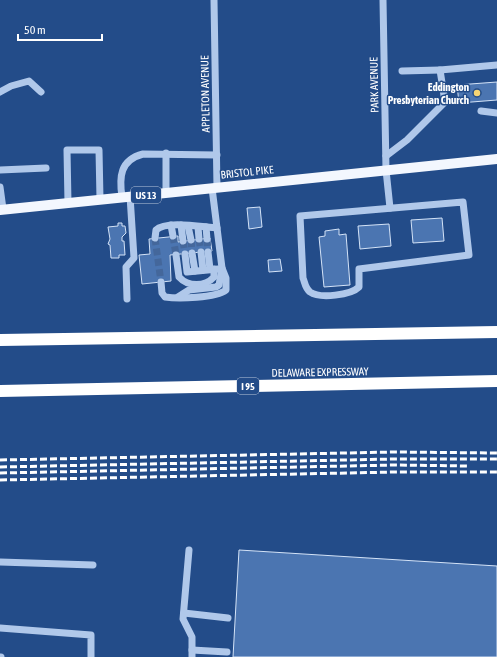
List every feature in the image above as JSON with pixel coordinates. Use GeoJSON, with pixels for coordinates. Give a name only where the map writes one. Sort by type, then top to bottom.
{"type":"FeatureCollection","features":[{"type":"Feature","properties":{"kind":"highway"},"geometry":{"type":"LineString","coordinates":[[0,340],[497,332]]}},
{"type":"Feature","properties":{"kind":"highway","name":"DELAWARE EXPRESSWAY"},"geometry":{"type":"LineString","coordinates":[[0,390],[497,381]]}},
{"type":"Feature","properties":{"kind":"main road","name":"BRISTOL PIKE"},"geometry":{"type":"LineString","coordinates":[[2,210],[497,159]]}},
{"type":"Feature","properties":{"kind":"street","name":"APPLETON AVENUE"},"geometry":{"type":"LineString","coordinates":[[209,269],[217,228],[214,188],[217,154],[214,0]]}},
{"type":"Feature","properties":{"kind":"street","name":"PARK AVENUE"},"geometry":{"type":"LineString","coordinates":[[383,0],[386,170],[390,208]]}},
{"type":"Feature","properties":{"kind":"street"},"geometry":{"type":"LineString","coordinates":[[402,71],[440,70],[497,65]]}},
{"type":"Feature","properties":{"kind":"street"},"geometry":{"type":"LineString","coordinates":[[386,156],[407,140],[445,102],[440,70]]}},
{"type":"Feature","properties":{"kind":"street"},"geometry":{"type":"LineString","coordinates":[[0,92],[11,86],[29,81],[42,92]]}},
{"type":"Feature","properties":{"kind":"street"},"geometry":{"type":"LineString","coordinates":[[481,111],[497,113]]}},
{"type":"Feature","properties":{"kind":"street"},"geometry":{"type":"LineString","coordinates":[[68,203],[67,150],[100,150],[100,200]]}},
{"type":"Feature","properties":{"kind":"street"},"geometry":{"type":"LineString","coordinates":[[166,153],[166,193]]}},
{"type":"Feature","properties":{"kind":"street"},"geometry":{"type":"LineString","coordinates":[[127,298],[126,267],[134,258],[126,197],[121,184],[122,172],[129,160],[132,157],[143,154],[217,154]]}},
{"type":"Feature","properties":{"kind":"street"},"geometry":{"type":"LineString","coordinates":[[0,170],[46,168]]}},
{"type":"Feature","properties":{"kind":"street"},"geometry":{"type":"LineString","coordinates":[[0,187],[2,210]]}},
{"type":"Feature","properties":{"kind":"street"},"geometry":{"type":"LineString","coordinates":[[463,202],[468,255],[359,269],[359,288],[352,293],[320,296],[310,291],[306,287],[303,278],[300,216],[390,208],[463,202]]}},
{"type":"Feature","properties":{"kind":"street"},"geometry":{"type":"LineString","coordinates":[[155,238],[156,230],[159,227],[171,225],[217,228]]}},
{"type":"Feature","properties":{"kind":"street"},"geometry":{"type":"LineString","coordinates":[[171,225],[173,236]]}},
{"type":"Feature","properties":{"kind":"street"},"geometry":{"type":"LineString","coordinates":[[185,225],[187,240]]}},
{"type":"Feature","properties":{"kind":"street"},"geometry":{"type":"LineString","coordinates":[[198,227],[203,239],[206,227]]}},
{"type":"Feature","properties":{"kind":"street"},"geometry":{"type":"LineString","coordinates":[[176,255],[179,276],[188,284],[203,284],[210,281],[214,277],[209,269],[204,252]]}},
{"type":"Feature","properties":{"kind":"street"},"geometry":{"type":"LineString","coordinates":[[161,282],[163,295],[169,298],[212,296],[221,294],[226,290],[226,278],[209,269],[187,272],[188,254]]}},
{"type":"Feature","properties":{"kind":"street"},"geometry":{"type":"LineString","coordinates":[[189,550],[183,619],[192,637],[192,653],[227,652]]}},
{"type":"Feature","properties":{"kind":"street"},"geometry":{"type":"LineString","coordinates":[[0,562],[93,565]]}},
{"type":"Feature","properties":{"kind":"street"},"geometry":{"type":"LineString","coordinates":[[184,613],[228,618]]}},
{"type":"Feature","properties":{"kind":"street"},"geometry":{"type":"LineString","coordinates":[[0,628],[91,635],[90,657]]}},
{"type":"Feature","properties":{"kind":"building","name":"Eddington Presbyterian Church"},"geometry":{"type":"Polygon","coordinates":[[[497,82],[497,100],[459,103],[457,85],[497,82]]]}},
{"type":"Feature","properties":{"kind":"building"},"geometry":{"type":"Polygon","coordinates":[[[260,207],[262,227],[249,229],[247,208],[260,207]]]}},
{"type":"Feature","properties":{"kind":"building"},"geometry":{"type":"Polygon","coordinates":[[[442,218],[444,241],[413,243],[411,220],[442,218]]]}},
{"type":"Feature","properties":{"kind":"building"},"geometry":{"type":"Polygon","coordinates":[[[118,223],[122,223],[122,226],[125,226],[126,233],[122,237],[122,241],[124,241],[125,255],[119,255],[119,258],[111,258],[110,245],[108,244],[110,239],[108,227],[118,226],[118,223]]]}},
{"type":"Feature","properties":{"kind":"building"},"geometry":{"type":"Polygon","coordinates":[[[389,224],[391,246],[360,249],[358,226],[389,224]]]}},
{"type":"Feature","properties":{"kind":"building"},"geometry":{"type":"Polygon","coordinates":[[[339,229],[339,235],[346,234],[350,285],[324,287],[319,237],[325,236],[325,231],[339,229]]]}},
{"type":"Feature","properties":{"kind":"building"},"geometry":{"type":"Polygon","coordinates":[[[178,236],[178,242],[210,238],[212,251],[170,255],[171,281],[142,284],[139,255],[150,254],[149,239],[178,236]]]}},
{"type":"Feature","properties":{"kind":"building"},"geometry":{"type":"Polygon","coordinates":[[[280,259],[282,271],[269,272],[268,260],[280,259]]]}},
{"type":"Feature","properties":{"kind":"building"},"geometry":{"type":"Polygon","coordinates":[[[239,550],[497,566],[497,657],[233,657],[239,550]]]}},
{"type":"Feature","properties":{"kind":"tunnel"},"geometry":{"type":"LineString","coordinates":[[173,236],[176,255]]}},
{"type":"Feature","properties":{"kind":"tunnel"},"geometry":{"type":"LineString","coordinates":[[155,238],[161,282]]}},
{"type":"Feature","properties":{"kind":"tunnel"},"geometry":{"type":"LineString","coordinates":[[199,239],[201,252]]}},
{"type":"Feature","properties":{"kind":"tunnel"},"geometry":{"type":"LineString","coordinates":[[207,239],[208,252]]}},
{"type":"Feature","properties":{"kind":"tunnel"},"geometry":{"type":"LineString","coordinates":[[191,240],[192,253]]}},
{"type":"Feature","properties":{"kind":"tunnel"},"geometry":{"type":"LineString","coordinates":[[183,241],[185,254]]}},
{"type":"Feature","properties":{"kind":"railway"},"geometry":{"type":"LineString","coordinates":[[0,460],[395,452],[497,453]]}},
{"type":"Feature","properties":{"kind":"railway"},"geometry":{"type":"LineString","coordinates":[[0,467],[395,459],[497,459]]}},
{"type":"Feature","properties":{"kind":"railway"},"geometry":{"type":"LineString","coordinates":[[0,473],[396,465],[468,466]]}},
{"type":"Feature","properties":{"kind":"railway"},"geometry":{"type":"LineString","coordinates":[[0,480],[396,472],[497,472]]}},
{"type":"Feature","properties":{"kind":"place","name":"Eddington Presbyterian Church"},"geometry":{"type":"Point","coordinates":[477,93]}}]}
